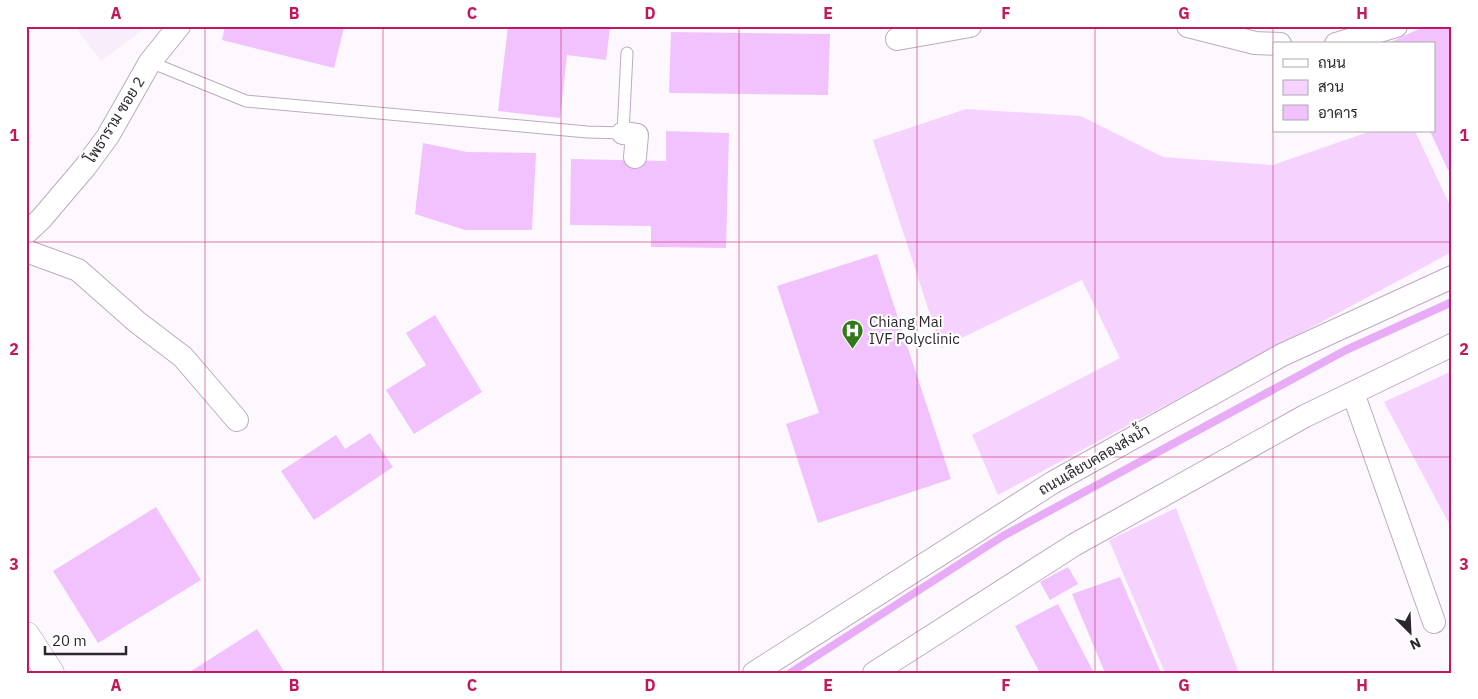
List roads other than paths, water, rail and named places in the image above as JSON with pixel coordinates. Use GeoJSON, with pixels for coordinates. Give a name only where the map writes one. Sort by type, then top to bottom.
{"type":"FeatureCollection","features":[{"type":"Feature","properties":{"kind":"street","name":"โพธาราม ซอย 2"},"geometry":{"type":"LineString","coordinates":[[26,233],[41,219],[86,166],[108,136],[150,62],[179,26]]}},
{"type":"Feature","properties":{"kind":"street"},"geometry":{"type":"LineString","coordinates":[[897,39],[970,26]]}},
{"type":"Feature","properties":{"kind":"street"},"geometry":{"type":"LineString","coordinates":[[1188,26],[1255,43],[1273,44]]}},
{"type":"Feature","properties":{"kind":"street"},"geometry":{"type":"LineString","coordinates":[[1343,42],[1396,26]]}},
{"type":"Feature","properties":{"kind":"street"},"geometry":{"type":"LineString","coordinates":[[622,133],[636,134],[635,157]]}},
{"type":"Feature","properties":{"kind":"street"},"geometry":{"type":"LineString","coordinates":[[26,251],[78,270],[137,322],[183,357],[237,420]]}},
{"type":"Feature","properties":{"kind":"street","name":"ถนนเลียบคลองส่งน้ำ"},"geometry":{"type":"LineString","coordinates":[[754,673],[1052,482],[1282,355],[1452,277]]}},
{"type":"Feature","properties":{"kind":"street"},"geometry":{"type":"LineString","coordinates":[[874,673],[1074,545],[1305,416],[1452,345]]}},
{"type":"Feature","properties":{"kind":"street"},"geometry":{"type":"LineString","coordinates":[[1353,393],[1434,622]]}},
{"type":"Feature","properties":{"kind":"street"},"geometry":{"type":"LineString","coordinates":[[26,636],[50,673]]}},
{"type":"Feature","properties":{"kind":"lane"},"geometry":{"type":"LineString","coordinates":[[150,62],[246,101],[587,132],[622,133],[627,53]]}},
{"type":"Feature","properties":{"kind":"waterway"},"geometry":{"type":"LineString","coordinates":[[790,673],[1003,536],[1346,350],[1452,302]]}},
{"type":"Feature","properties":{"kind":"place","name":"Chiang Mai IVF Polyclinic"},"geometry":{"type":"Point","coordinates":[853,350]}}]}
